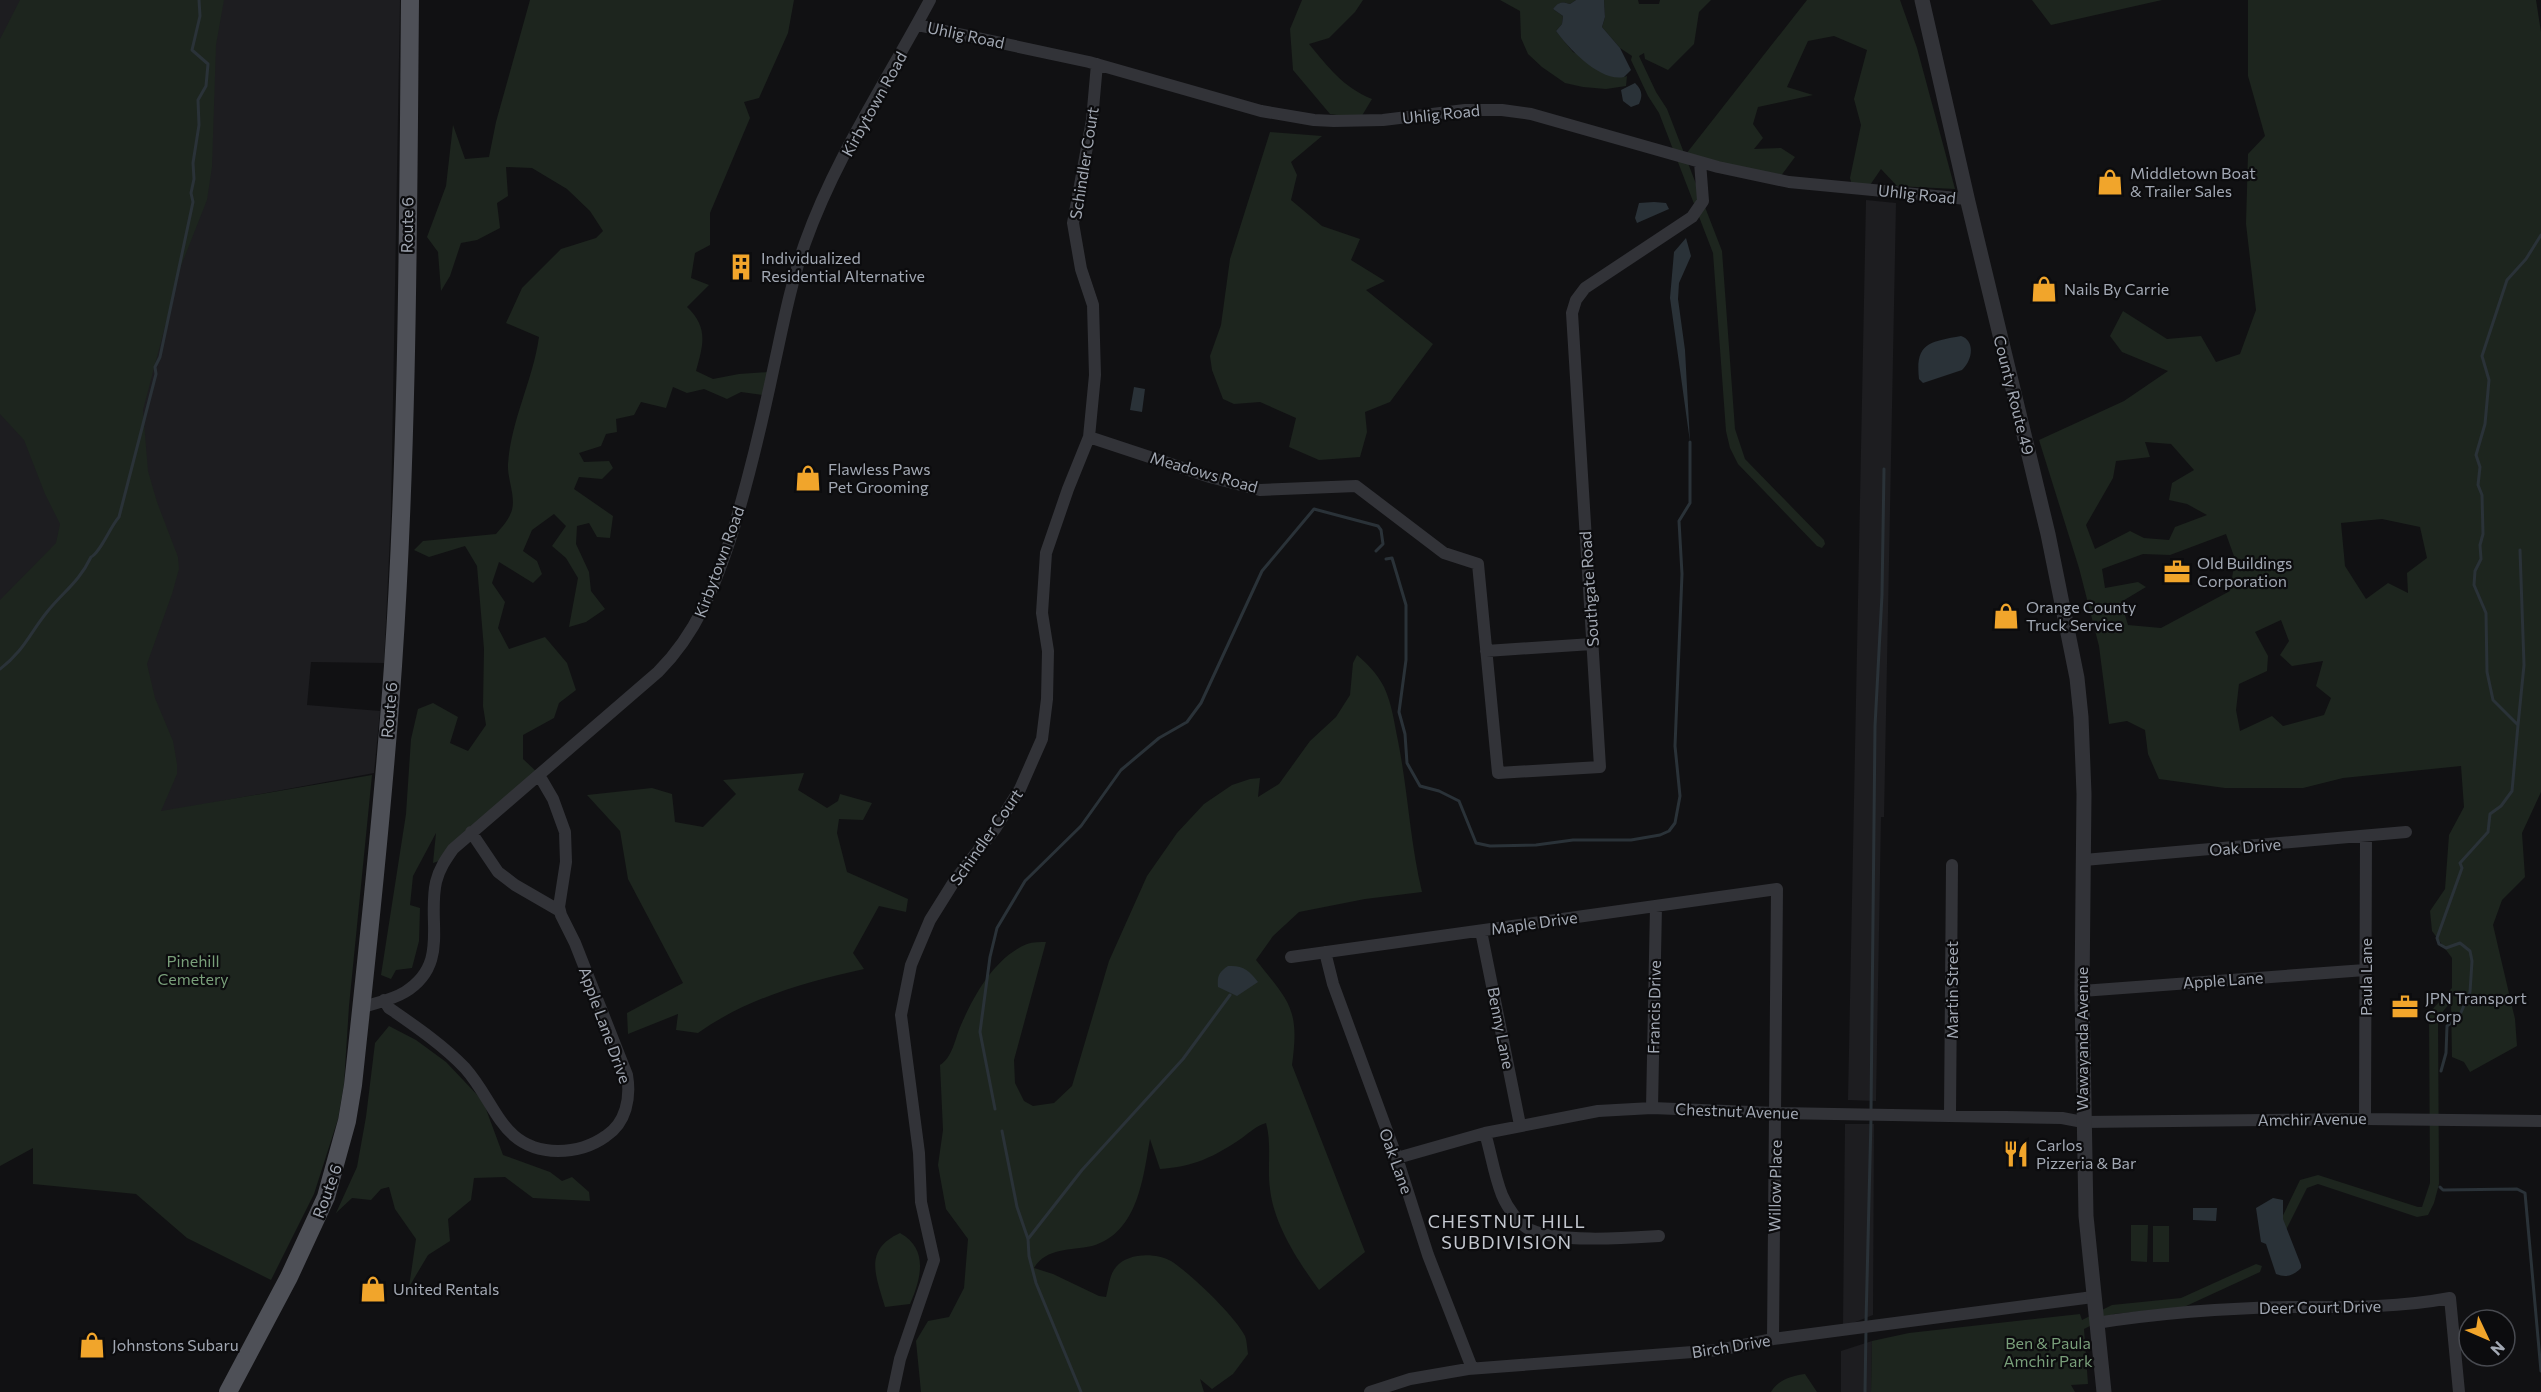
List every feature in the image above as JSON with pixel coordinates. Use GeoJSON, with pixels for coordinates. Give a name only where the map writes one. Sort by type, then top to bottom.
{"type":"FeatureCollection","features":[{"type":"Feature","properties":{"kind":"main road","name":"Route 6"},"geometry":{"type":"LineString","coordinates":[[228,1392],[289,1277],[326,1197],[347,1121],[361,1008],[391,691],[398,564],[408,202],[410,0]]}},
{"type":"Feature","properties":{"kind":"street","name":"Kirbytown Road"},"geometry":{"type":"LineString","coordinates":[[361,1008],[401,994],[415,984],[429,965],[435,943],[435,895],[439,872],[453,849],[658,672],[679,651],[696,624],[718,574],[743,497],[791,290],[811,227],[838,168],[930,0]]}},
{"type":"Feature","properties":{"kind":"street","name":"County Route 49"},"geometry":{"type":"LineString","coordinates":[[1922,0],[2069,634],[2081,717],[2084,794]]}},
{"type":"Feature","properties":{"kind":"street","name":"Uhlig Road"},"geometry":{"type":"LineString","coordinates":[[917,25],[1097,64],[1261,111],[1334,122],[1383,120],[1466,110],[1502,110],[1549,119],[1700,162],[1789,182],[1967,199]]}},
{"type":"Feature","properties":{"kind":"street","name":"Schindler Court"},"geometry":{"type":"LineString","coordinates":[[893,1392],[900,1359],[934,1260],[921,1202],[919,1153],[901,1015],[911,965],[930,920],[956,880],[995,829],[1020,789],[1041,739],[1047,699],[1048,651],[1042,613],[1046,553],[1089,437],[1095,375],[1096,339],[1093,304],[1082,269],[1074,224],[1092,120],[1097,64]]}},
{"type":"Feature","properties":{"kind":"street","name":"Southgate Road"},"geometry":{"type":"LineString","coordinates":[[1478,564],[1498,774],[1600,766],[1572,313],[1576,300],[1585,288],[1692,217],[1703,201],[1700,162]]}},
{"type":"Feature","properties":{"kind":"street","name":"Meadows Road"},"geometry":{"type":"LineString","coordinates":[[1089,437],[1210,477],[1260,490],[1356,486],[1444,553],[1478,564]]}},
{"type":"Feature","properties":{"kind":"street"},"geometry":{"type":"LineString","coordinates":[[1486,651],[1592,644]]}},
{"type":"Feature","properties":{"kind":"street"},"geometry":{"type":"LineString","coordinates":[[471,832],[498,873],[560,911],[566,862],[565,832],[553,799],[539,776]]}},
{"type":"Feature","properties":{"kind":"street","name":"Wawayanda Avenue"},"geometry":{"type":"LineString","coordinates":[[2084,794],[2082,991],[2086,1216],[2104,1392]]}},
{"type":"Feature","properties":{"kind":"street","name":"Oak Drive"},"geometry":{"type":"LineString","coordinates":[[2084,860],[2406,832]]}},
{"type":"Feature","properties":{"kind":"street","name":"Paula Lane"},"geometry":{"type":"LineString","coordinates":[[2365,1119],[2366,836]]}},
{"type":"Feature","properties":{"kind":"street","name":"Martin Street"},"geometry":{"type":"LineString","coordinates":[[1950,1115],[1952,865]]}},
{"type":"Feature","properties":{"kind":"street","name":"Maple Drive"},"geometry":{"type":"LineString","coordinates":[[1291,957],[1778,889]]}},
{"type":"Feature","properties":{"kind":"street","name":"Willow Place"},"geometry":{"type":"LineString","coordinates":[[1773,1339],[1778,889]]}},
{"type":"Feature","properties":{"kind":"street","name":"Francis Drive"},"geometry":{"type":"LineString","coordinates":[[1652,1108],[1656,906]]}},
{"type":"Feature","properties":{"kind":"street","name":"Apple Lane Drive"},"geometry":{"type":"LineString","coordinates":[[384,1000],[389,1008],[462,1065],[508,1130],[522,1143],[540,1150],[567,1151],[584,1148],[600,1140],[612,1132],[622,1117],[628,1098],[627,1075],[560,911]]}},
{"type":"Feature","properties":{"kind":"street","name":"Benny Lane"},"geometry":{"type":"LineString","coordinates":[[1481,931],[1520,1125]]}},
{"type":"Feature","properties":{"kind":"street","name":"Oak Lane"},"geometry":{"type":"LineString","coordinates":[[1325,952],[1333,984],[1397,1158],[1428,1255],[1472,1368]]}},
{"type":"Feature","properties":{"kind":"street","name":"Apple Lane"},"geometry":{"type":"LineString","coordinates":[[2082,991],[2365,970]]}},
{"type":"Feature","properties":{"kind":"street","name":"Chestnut Avenue"},"geometry":{"type":"LineString","coordinates":[[1397,1158],[1520,1125],[1598,1111],[1652,1108],[1776,1113],[2062,1118],[2083,1122]]}},
{"type":"Feature","properties":{"kind":"street","name":"Amchir Avenue"},"geometry":{"type":"LineString","coordinates":[[2083,1122],[2365,1119],[2541,1121]]}},
{"type":"Feature","properties":{"kind":"street"},"geometry":{"type":"LineString","coordinates":[[1485,1133],[1502,1196],[1515,1217],[1529,1230],[1545,1235],[1614,1239],[1659,1236]]}},
{"type":"Feature","properties":{"kind":"street","name":"Birch Drive"},"geometry":{"type":"LineString","coordinates":[[1370,1392],[1410,1379],[1472,1368],[1719,1350],[1773,1339],[2093,1297]]}},
{"type":"Feature","properties":{"kind":"street","name":"Deer Court Drive"},"geometry":{"type":"LineString","coordinates":[[2096,1323],[2157,1313],[2224,1309],[2359,1308],[2450,1298],[2459,1392]]}},
{"type":"Feature","properties":{"kind":"shaded area"},"geometry":{"type":"Polygon","coordinates":[[[0,0],[400,0],[391,514],[384,663],[311,662],[307,705],[380,711],[374,773],[163,812],[34,812],[0,815],[0,0]]]}},
{"type":"Feature","properties":{"kind":"shaded area"},"geometry":{"type":"Polygon","coordinates":[[[1576,0],[1604,0],[1605,17],[1602,27],[1620,48],[1631,70],[1624,77],[1605,74],[1586,63],[1556,31],[1562,24],[1563,16],[1553,9],[1560,3],[1570,4],[1576,0]]]}},
{"type":"Feature","properties":{"kind":"shaded area"},"geometry":{"type":"Polygon","coordinates":[[[1635,83],[1640,90],[1641,98],[1639,104],[1631,107],[1623,101],[1621,90],[1635,83]]]}},
{"type":"Feature","properties":{"kind":"shaded area"},"geometry":{"type":"Polygon","coordinates":[[[1866,200],[1896,203],[1876,1101],[1848,1100],[1866,200]]]}},
{"type":"Feature","properties":{"kind":"shaded area"},"geometry":{"type":"Polygon","coordinates":[[[1639,203],[1666,203],[1669,209],[1637,223],[1635,218],[1639,203]]]}},
{"type":"Feature","properties":{"kind":"shaded area"},"geometry":{"type":"Polygon","coordinates":[[[1686,238],[1691,256],[1679,283],[1678,299],[1685,350],[1690,442],[1670,298],[1674,252],[1686,238]]]}},
{"type":"Feature","properties":{"kind":"shaded area"},"geometry":{"type":"Polygon","coordinates":[[[1961,336],[1969,342],[1971,347],[1970,357],[1962,370],[1923,383],[1919,379],[1918,367],[1919,358],[1926,346],[1940,340],[1961,336]]]}},
{"type":"Feature","properties":{"kind":"shaded area"},"geometry":{"type":"Polygon","coordinates":[[[1134,387],[1145,389],[1142,412],[1130,410],[1134,387]]]}},
{"type":"Feature","properties":{"kind":"shaded area"},"geometry":{"type":"Polygon","coordinates":[[[1228,966],[1245,969],[1258,982],[1237,996],[1218,987],[1219,975],[1228,966]]]}},
{"type":"Feature","properties":{"kind":"shaded area"},"geometry":{"type":"Polygon","coordinates":[[[1845,1124],[1874,1124],[1873,1315],[1843,1327],[1845,1124]]]}},
{"type":"Feature","properties":{"kind":"shaded area"},"geometry":{"type":"Polygon","coordinates":[[[2273,1198],[2283,1200],[2283,1219],[2301,1265],[2298,1271],[2289,1276],[2276,1274],[2266,1244],[2261,1242],[2256,1208],[2273,1198]]]}},
{"type":"Feature","properties":{"kind":"shaded area"},"geometry":{"type":"Polygon","coordinates":[[[2193,1208],[2217,1208],[2216,1221],[2193,1220],[2193,1208]]]}},
{"type":"Feature","properties":{"kind":"shaded area"},"geometry":{"type":"Polygon","coordinates":[[[1872,1341],[1871,1392],[1841,1392],[1841,1351],[1872,1341]]]}},
{"type":"Feature","properties":{"kind":"green space","name":"Pinehill Cemetery"},"geometry":{"type":"Polygon","coordinates":[[[20,0],[224,0],[216,45],[212,167],[207,200],[181,266],[143,410],[148,471],[178,557],[179,569],[147,664],[155,698],[173,741],[177,764],[177,774],[161,811],[372,775],[349,1006],[344,1084],[338,1119],[314,1194],[271,1280],[187,1238],[136,1194],[33,1184],[33,1148],[0,1166],[0,600],[56,543],[60,524],[45,494],[24,440],[0,414],[0,39],[20,0]]]}},
{"type":"Feature","properties":{"kind":"green space"},"geometry":{"type":"Polygon","coordinates":[[[530,0],[794,0],[788,33],[759,98],[744,102],[750,118],[710,213],[710,245],[695,253],[691,278],[709,285],[687,307],[699,322],[702,337],[696,371],[713,379],[768,372],[763,395],[741,392],[727,399],[704,389],[687,393],[673,387],[666,408],[641,402],[634,415],[616,419],[617,432],[606,434],[601,446],[579,453],[584,462],[609,461],[613,468],[602,479],[579,477],[574,489],[613,516],[610,538],[597,537],[589,523],[577,526],[576,544],[589,572],[591,591],[605,609],[586,622],[569,627],[578,578],[566,558],[552,546],[566,526],[554,514],[532,530],[523,551],[537,561],[542,574],[533,583],[499,562],[492,583],[505,602],[498,628],[509,649],[545,637],[567,663],[576,690],[559,703],[554,718],[523,735],[523,759],[538,773],[454,856],[433,863],[436,833],[413,876],[410,905],[420,908],[419,941],[412,968],[396,970],[391,979],[381,975],[406,814],[411,739],[418,709],[433,703],[458,717],[450,743],[468,751],[486,725],[483,706],[484,649],[477,566],[465,546],[429,557],[414,550],[423,541],[496,534],[509,518],[513,503],[508,470],[510,448],[539,337],[506,323],[522,288],[561,249],[596,238],[603,231],[590,211],[567,189],[532,168],[506,167],[508,196],[497,203],[500,228],[477,240],[461,243],[450,276],[441,291],[438,252],[427,237],[446,186],[453,125],[465,159],[489,157],[496,122],[530,0]]]}},
{"type":"Feature","properties":{"kind":"green space"},"geometry":{"type":"Polygon","coordinates":[[[1302,0],[1363,0],[1355,12],[1329,38],[1309,44],[1345,83],[1372,99],[1360,119],[1330,114],[1293,70],[1290,29],[1302,0]]]}},
{"type":"Feature","properties":{"kind":"green space"},"geometry":{"type":"Polygon","coordinates":[[[1500,0],[1576,0],[1570,4],[1561,3],[1553,9],[1563,16],[1562,24],[1556,31],[1573,52],[1624,77],[1627,76],[1626,86],[1606,89],[1565,83],[1528,54],[1521,38],[1520,11],[1500,0]]]}},
{"type":"Feature","properties":{"kind":"green space"},"geometry":{"type":"Polygon","coordinates":[[[1604,0],[1638,0],[1639,4],[1659,4],[1660,0],[1711,0],[1699,12],[1694,44],[1668,70],[1645,59],[1644,53],[1639,56],[1667,109],[1722,251],[1735,429],[1745,459],[1824,540],[1825,544],[1822,548],[1817,546],[1738,464],[1730,448],[1726,431],[1713,253],[1659,113],[1648,96],[1631,60],[1632,56],[1620,48],[1602,27],[1605,17],[1604,0]]]}},
{"type":"Feature","properties":{"kind":"green space"},"geometry":{"type":"Polygon","coordinates":[[[1807,0],[1900,0],[1917,48],[1955,189],[1897,186],[1881,169],[1866,191],[1853,189],[1850,178],[1861,125],[1854,99],[1867,50],[1834,36],[1808,41],[1787,87],[1813,95],[1758,107],[1753,124],[1763,138],[1754,149],[1781,148],[1795,157],[1777,181],[1686,154],[1807,0]]]}},
{"type":"Feature","properties":{"kind":"green space"},"geometry":{"type":"Polygon","coordinates":[[[2032,0],[2162,0],[2051,25],[2032,0]]]}},
{"type":"Feature","properties":{"kind":"green space"},"geometry":{"type":"Polygon","coordinates":[[[2248,0],[2536,0],[2541,32],[2541,792],[2522,833],[2525,877],[2502,900],[2493,925],[2515,1019],[2517,1046],[2470,1072],[2464,1062],[2452,1057],[2451,1002],[2438,1017],[2439,1184],[2428,1215],[2417,1217],[2318,1184],[2307,1188],[2283,1236],[2275,1232],[2300,1180],[2318,1175],[2422,1207],[2430,1183],[2429,1013],[2452,988],[2452,958],[2432,931],[2430,911],[2445,889],[2449,835],[2464,807],[2461,766],[2343,778],[2303,788],[2225,788],[2159,779],[2148,754],[2145,730],[2127,721],[2109,724],[2099,646],[2079,568],[2039,440],[2124,401],[2168,371],[2122,352],[2110,336],[2123,311],[2167,339],[2201,336],[2216,362],[2240,354],[2256,310],[2246,224],[2248,154],[2265,136],[2248,76],[2248,0]],[[2145,442],[2150,457],[2116,461],[2113,478],[2086,525],[2095,549],[2130,531],[2144,538],[2169,540],[2175,527],[2207,515],[2187,504],[2169,500],[2172,483],[2194,470],[2171,444],[2145,442]],[[2382,519],[2341,523],[2345,566],[2366,599],[2388,583],[2408,593],[2407,573],[2427,558],[2420,527],[2382,519]],[[2226,534],[2170,555],[2143,554],[2102,569],[2105,588],[2138,582],[2146,587],[2121,602],[2128,625],[2161,628],[2230,591],[2235,559],[2226,534]],[[2281,620],[2255,632],[2268,656],[2267,671],[2239,684],[2236,710],[2240,731],[2272,716],[2283,726],[2324,715],[2331,698],[2316,686],[2323,661],[2292,666],[2280,655],[2289,641],[2281,620]]]}},
{"type":"Feature","properties":{"kind":"green space"},"geometry":{"type":"Polygon","coordinates":[[[1270,132],[1322,136],[1291,162],[1297,175],[1291,200],[1322,226],[1360,239],[1351,260],[1385,281],[1366,290],[1433,344],[1390,402],[1365,412],[1367,432],[1360,457],[1319,460],[1289,447],[1296,418],[1260,402],[1234,404],[1223,399],[1212,370],[1210,356],[1221,325],[1230,259],[1270,132]]]}},
{"type":"Feature","properties":{"kind":"green space"},"geometry":{"type":"Polygon","coordinates":[[[1357,655],[1369,666],[1384,687],[1391,707],[1422,892],[1365,899],[1299,912],[1273,936],[1256,960],[1277,986],[1289,1007],[1294,1030],[1292,1065],[1365,1252],[1319,1290],[1295,1255],[1276,1216],[1270,1189],[1269,1139],[1266,1123],[1256,1127],[1232,1145],[1212,1156],[1172,1168],[1160,1169],[1150,1139],[1136,1202],[1129,1217],[1119,1229],[1107,1239],[1092,1246],[1045,1256],[1034,1268],[1106,1297],[1114,1270],[1121,1262],[1142,1255],[1157,1256],[1171,1261],[1211,1296],[1245,1336],[1248,1354],[1233,1374],[1212,1389],[1200,1379],[1204,1392],[921,1392],[916,1341],[928,1321],[949,1317],[964,1288],[968,1239],[946,1209],[938,1165],[943,1130],[940,1065],[951,1052],[961,1025],[979,990],[995,967],[1016,950],[1029,943],[1046,942],[1014,1060],[1015,1083],[1024,1101],[1033,1106],[1054,1103],[1072,1086],[1109,961],[1147,876],[1177,833],[1204,804],[1232,785],[1250,779],[1260,778],[1258,797],[1279,784],[1310,741],[1336,717],[1350,695],[1353,663],[1357,655]]]}},
{"type":"Feature","properties":{"kind":"green space"},"geometry":{"type":"Polygon","coordinates":[[[804,773],[798,790],[827,808],[838,801],[840,794],[872,803],[863,820],[839,819],[837,833],[847,872],[908,899],[906,912],[879,906],[853,953],[864,969],[820,980],[757,1001],[736,1010],[698,1033],[676,1030],[678,1014],[628,1034],[627,1013],[683,983],[628,879],[620,831],[587,795],[652,788],[672,794],[675,822],[703,827],[736,794],[723,780],[804,773]]]}},
{"type":"Feature","properties":{"kind":"green space"},"geometry":{"type":"Polygon","coordinates":[[[389,1026],[416,1040],[446,1062],[483,1101],[503,1155],[550,1172],[562,1181],[572,1177],[589,1192],[590,1201],[533,1198],[505,1177],[474,1178],[471,1200],[448,1219],[450,1241],[428,1255],[409,1287],[416,1239],[395,1209],[389,1187],[381,1189],[371,1200],[352,1198],[336,1213],[357,1167],[375,1043],[389,1026]]]}},
{"type":"Feature","properties":{"kind":"green space"},"geometry":{"type":"Polygon","coordinates":[[[2131,1225],[2148,1225],[2147,1262],[2131,1261],[2131,1225]]]}},
{"type":"Feature","properties":{"kind":"green space"},"geometry":{"type":"Polygon","coordinates":[[[2153,1226],[2169,1226],[2169,1262],[2153,1262],[2153,1226]]]}},
{"type":"Feature","properties":{"kind":"green space"},"geometry":{"type":"Polygon","coordinates":[[[900,1233],[915,1247],[919,1256],[917,1285],[910,1304],[885,1307],[875,1265],[881,1247],[900,1233]]]}},
{"type":"Feature","properties":{"kind":"green space","name":"Ben & Paula Amchir Park"},"geometry":{"type":"Polygon","coordinates":[[[2256,1264],[2262,1266],[2260,1272],[2184,1307],[2114,1314],[2084,1329],[2088,1384],[2071,1385],[2075,1392],[1871,1392],[1872,1341],[1909,1333],[2080,1314],[2082,1320],[2112,1305],[2181,1298],[2256,1264]]]}},
{"type":"Feature","properties":{"kind":"green space"},"geometry":{"type":"Polygon","coordinates":[[[1805,1374],[1817,1392],[1771,1392],[1785,1379],[1805,1374]]]}},
{"type":"Feature","properties":{"kind":"waterway"},"geometry":{"type":"LineString","coordinates":[[0,669],[15,656],[47,612],[76,580],[119,517],[156,374],[155,367],[160,357],[193,202],[191,193],[199,125],[198,100],[206,86],[208,64],[192,50],[200,16],[199,0]]}},
{"type":"Feature","properties":{"kind":"waterway"},"geometry":{"type":"LineString","coordinates":[[2441,1071],[2446,1053],[2447,1026],[2459,1017],[2470,992],[2472,961],[2470,951],[2460,943],[2446,948],[2439,944],[2437,938],[2462,868],[2460,863],[2488,832],[2490,814],[2501,806],[2512,791],[2518,725],[2493,700],[2487,672],[2486,613],[2474,585],[2475,571],[2481,559],[2480,545],[2483,534],[2482,495],[2478,485],[2480,467],[2476,455],[2485,424],[2489,380],[2482,356],[2507,280],[2526,259],[2541,235]]}},
{"type":"Feature","properties":{"kind":"waterway"},"geometry":{"type":"LineString","coordinates":[[1386,559],[1392,558],[1406,605],[1406,660],[1399,712],[1405,734],[1407,763],[1420,786],[1439,791],[1459,801],[1476,843],[1490,846],[1536,845],[1573,840],[1631,840],[1660,835],[1669,831],[1675,823],[1680,796],[1675,746],[1682,574],[1679,521],[1690,503],[1690,442]]}},
{"type":"Feature","properties":{"kind":"waterway"},"geometry":{"type":"LineString","coordinates":[[1871,1112],[1875,726],[1882,595],[1884,469]]}},
{"type":"Feature","properties":{"kind":"waterway"},"geometry":{"type":"LineString","coordinates":[[995,1109],[980,1032],[990,957],[997,928],[1025,881],[1081,826],[1121,770],[1159,738],[1187,722],[1201,703],[1262,571],[1314,509],[1378,526],[1381,530],[1383,544],[1376,551]]}},
{"type":"Feature","properties":{"kind":"waterway"},"geometry":{"type":"LineString","coordinates":[[2518,725],[2524,665],[2520,550]]}},
{"type":"Feature","properties":{"kind":"waterway"},"geometry":{"type":"LineString","coordinates":[[1028,1239],[1082,1170],[1183,1059],[1230,995]]}},
{"type":"Feature","properties":{"kind":"waterway"},"geometry":{"type":"LineString","coordinates":[[1866,1322],[1871,1119]]}},
{"type":"Feature","properties":{"kind":"waterway"},"geometry":{"type":"LineString","coordinates":[[1002,1131],[1017,1207],[1028,1239],[1029,1256],[1036,1283],[1081,1392]]}},
{"type":"Feature","properties":{"kind":"waterway"},"geometry":{"type":"LineString","coordinates":[[2440,1187],[2443,1190],[2517,1189],[2525,1193],[2541,1371]]}},
{"type":"Feature","properties":{"kind":"waterway"},"geometry":{"type":"LineString","coordinates":[[1865,1392],[1866,1329]]}},
{"type":"Feature","properties":{"kind":"place","name":"Middletown Boat & Trailer Sales"},"geometry":{"type":"Point","coordinates":[2110,182]}},
{"type":"Feature","properties":{"kind":"place","name":"Individualized Residential Alternative"},"geometry":{"type":"Point","coordinates":[741,267]}},
{"type":"Feature","properties":{"kind":"place","name":"Nails By Carrie"},"geometry":{"type":"Point","coordinates":[2044,289]}},
{"type":"Feature","properties":{"kind":"place","name":"Flawless Paws Pet Grooming"},"geometry":{"type":"Point","coordinates":[808,478]}},
{"type":"Feature","properties":{"kind":"place","name":"Old Buildings Corporation"},"geometry":{"type":"Point","coordinates":[2177,572]}},
{"type":"Feature","properties":{"kind":"place","name":"Orange County Truck Service"},"geometry":{"type":"Point","coordinates":[2006,616]}},
{"type":"Feature","properties":{"kind":"place","name":"JPN Transport Corp"},"geometry":{"type":"Point","coordinates":[2405,1007]}},
{"type":"Feature","properties":{"kind":"place","name":"Carlos Pizzeria & Bar"},"geometry":{"type":"Point","coordinates":[2016,1154]}},
{"type":"Feature","properties":{"kind":"place","name":"United Rentals"},"geometry":{"type":"Point","coordinates":[373,1289]}},
{"type":"Feature","properties":{"kind":"place","name":"Johnstons Subaru"},"geometry":{"type":"Point","coordinates":[92,1345]}},
{"type":"Feature","properties":{"kind":"district","name":"CHESTNUT HILL SUBDIVISION"},"geometry":{"type":"Point","coordinates":[1507,1232]}}]}
